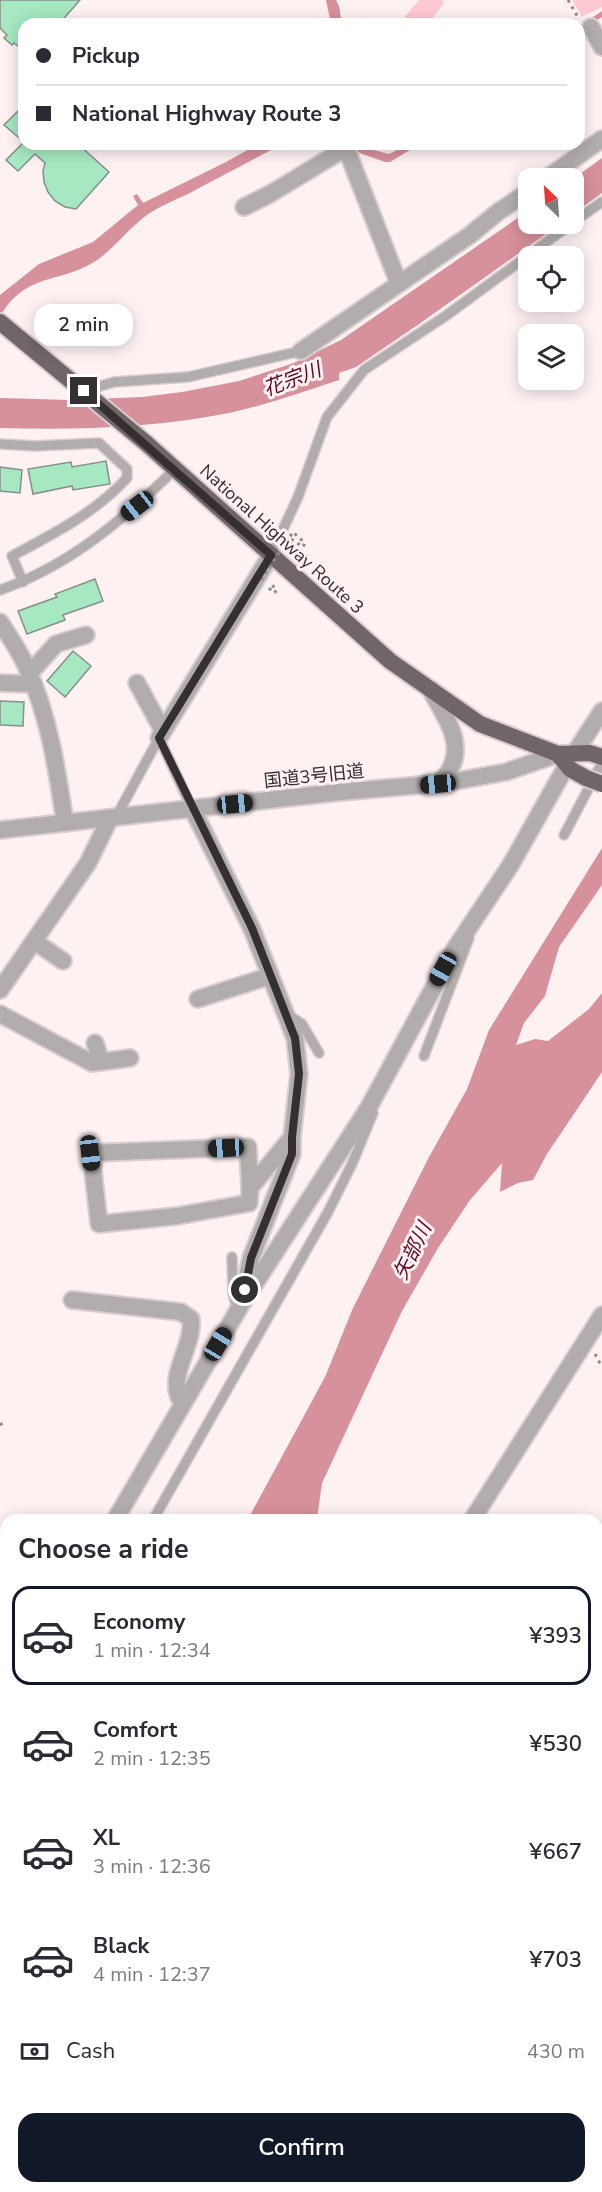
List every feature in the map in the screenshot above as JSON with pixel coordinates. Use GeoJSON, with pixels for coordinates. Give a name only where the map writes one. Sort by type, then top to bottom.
{"type":"FeatureCollection","features":[{"type":"Feature","properties":{"kind":"highway","name":"National Highway Route 3"},"geometry":{"type":"LineString","coordinates":[[0,322],[146,443],[390,661],[480,724],[582,758],[594,781]]}},
{"type":"Feature","properties":{"kind":"street"},"geometry":{"type":"LineString","coordinates":[[591,27],[602,47]]}},
{"type":"Feature","properties":{"kind":"street"},"geometry":{"type":"LineString","coordinates":[[561,168],[602,138]]}},
{"type":"Feature","properties":{"kind":"street"},"geometry":{"type":"LineString","coordinates":[[251,198],[342,150]]}},
{"type":"Feature","properties":{"kind":"street"},"geometry":{"type":"LineString","coordinates":[[347,150],[399,284]]}},
{"type":"Feature","properties":{"kind":"street"},"geometry":{"type":"LineString","coordinates":[[301,351],[518,199]]}},
{"type":"Feature","properties":{"kind":"street"},"geometry":{"type":"LineString","coordinates":[[161,735],[271,555]]}},
{"type":"Feature","properties":{"kind":"street"},"geometry":{"type":"LineString","coordinates":[[0,622],[32,679],[41,703],[54,750],[65,823]]}},
{"type":"Feature","properties":{"kind":"street"},"geometry":{"type":"LineString","coordinates":[[0,683],[32,679],[56,644],[86,635]]}},
{"type":"Feature","properties":{"kind":"street"},"geometry":{"type":"LineString","coordinates":[[137,683],[161,735]]}},
{"type":"Feature","properties":{"kind":"street"},"geometry":{"type":"LineString","coordinates":[[430,689],[456,743],[451,769],[438,784]]}},
{"type":"Feature","properties":{"kind":"street"},"geometry":{"type":"LineString","coordinates":[[118,1514],[240,1308],[369,1107],[454,950],[582,758],[602,711]]}},
{"type":"Feature","properties":{"kind":"street","name":"国道3号旧道"},"geometry":{"type":"LineString","coordinates":[[0,830],[192,808],[438,784],[582,758]]}},
{"type":"Feature","properties":{"kind":"street"},"geometry":{"type":"LineString","coordinates":[[192,808],[252,928],[295,1038],[299,1074],[292,1154],[251,1258],[240,1308]]}},
{"type":"Feature","properties":{"kind":"street"},"geometry":{"type":"LineString","coordinates":[[0,990],[88,863],[113,818]]}},
{"type":"Feature","properties":{"kind":"street"},"geometry":{"type":"LineString","coordinates":[[34,941],[63,961]]}},
{"type":"Feature","properties":{"kind":"street"},"geometry":{"type":"LineString","coordinates":[[198,999],[270,976]]}},
{"type":"Feature","properties":{"kind":"street"},"geometry":{"type":"LineString","coordinates":[[0,1014],[92,1063],[130,1058]]}},
{"type":"Feature","properties":{"kind":"street"},"geometry":{"type":"LineString","coordinates":[[95,1043],[101,1062]]}},
{"type":"Feature","properties":{"kind":"street"},"geometry":{"type":"LineString","coordinates":[[250,1188],[248,1147],[90,1153],[99,1224],[177,1216],[249,1203],[250,1188],[292,1137]]}},
{"type":"Feature","properties":{"kind":"street"},"geometry":{"type":"LineString","coordinates":[[72,1300],[181,1312],[191,1319],[192,1330],[175,1384],[182,1403]]}},
{"type":"Feature","properties":{"kind":"street"},"geometry":{"type":"LineString","coordinates":[[476,1514],[602,1315]]}},
{"type":"Feature","properties":{"kind":"lane"},"geometry":{"type":"LineString","coordinates":[[584,215],[602,202]]}},
{"type":"Feature","properties":{"kind":"lane"},"geometry":{"type":"LineString","coordinates":[[271,555],[298,497],[327,417],[364,370],[447,315],[557,234]]}},
{"type":"Feature","properties":{"kind":"lane"},"geometry":{"type":"LineString","coordinates":[[87,392],[114,382],[188,377],[301,351]]}},
{"type":"Feature","properties":{"kind":"lane"},"geometry":{"type":"LineString","coordinates":[[0,444],[35,446],[99,443],[127,469],[127,478],[117,488],[71,525],[12,556],[23,582]]}},
{"type":"Feature","properties":{"kind":"lane"},"geometry":{"type":"LineString","coordinates":[[0,590],[23,582],[78,552],[137,506],[175,469]]}},
{"type":"Feature","properties":{"kind":"lane"},"geometry":{"type":"LineString","coordinates":[[161,735],[192,808]]}},
{"type":"Feature","properties":{"kind":"lane"},"geometry":{"type":"LineString","coordinates":[[113,818],[161,735]]}},
{"type":"Feature","properties":{"kind":"lane"},"geometry":{"type":"LineString","coordinates":[[564,835],[582,758]]}},
{"type":"Feature","properties":{"kind":"lane"},"geometry":{"type":"LineString","coordinates":[[424,1056],[478,915]]}},
{"type":"Feature","properties":{"kind":"lane"},"geometry":{"type":"LineString","coordinates":[[284,1011],[302,1024],[319,1053]]}},
{"type":"Feature","properties":{"kind":"lane"},"geometry":{"type":"LineString","coordinates":[[156,1514],[328,1212],[352,1164],[374,1111],[369,1107]]}},
{"type":"Feature","properties":{"kind":"lane"},"geometry":{"type":"LineString","coordinates":[[232,1257],[233,1294],[240,1308]]}},
{"type":"Feature","properties":{"kind":"path"},"geometry":{"type":"LineString","coordinates":[[568,0],[578,18]]}},
{"type":"Feature","properties":{"kind":"path"},"geometry":{"type":"LineString","coordinates":[[585,23],[591,27]]}},
{"type":"Feature","properties":{"kind":"path"},"geometry":{"type":"LineString","coordinates":[[261,580],[293,532],[305,543],[303,547],[292,538]]}},
{"type":"Feature","properties":{"kind":"path"},"geometry":{"type":"LineString","coordinates":[[274,593],[277,590]]}},
{"type":"Feature","properties":{"kind":"shaded area"},"geometry":{"type":"Polygon","coordinates":[[[419,0],[442,0],[444,3],[433,18],[404,18],[419,0]]]}},
{"type":"Feature","properties":{"kind":"shaded area"},"geometry":{"type":"Polygon","coordinates":[[[572,0],[602,0],[602,7],[582,17],[572,0]]]}},
{"type":"Feature","properties":{"kind":"water"},"geometry":{"type":"Polygon","coordinates":[[[326,0],[336,0],[341,18],[330,18],[326,0]]]}},
{"type":"Feature","properties":{"kind":"water"},"geometry":{"type":"Polygon","coordinates":[[[247,150],[271,150],[152,212],[100,258],[86,266],[33,285],[21,292],[10,302],[0,317],[0,295],[39,264],[93,242],[138,205],[133,196],[137,194],[143,203],[247,150]]]}},
{"type":"Feature","properties":{"kind":"water"},"geometry":{"type":"Polygon","coordinates":[[[355,150],[374,150],[389,154],[397,150],[410,150],[390,162],[355,150]]]}},
{"type":"Feature","properties":{"kind":"water"},"geometry":{"type":"Polygon","coordinates":[[[602,158],[602,193],[584,206],[584,171],[602,158]]]}},
{"type":"Feature","properties":{"kind":"water","name":"花宗川"},"geometry":{"type":"Polygon","coordinates":[[[518,218],[518,234],[546,234],[529,246],[518,246],[518,254],[356,367],[339,373],[339,380],[257,406],[201,418],[115,427],[0,428],[0,398],[69,400],[142,397],[182,392],[239,381],[294,363],[341,340],[518,218]]]}},
{"type":"Feature","properties":{"kind":"water","name":"矢部川"},"geometry":{"type":"Polygon","coordinates":[[[602,848],[602,885],[559,947],[545,996],[524,1023],[516,1045],[535,1039],[548,1041],[589,1009],[602,993],[602,1072],[547,1154],[533,1180],[518,1183],[500,1192],[502,1163],[470,1200],[438,1248],[402,1311],[322,1483],[318,1514],[251,1514],[325,1377],[353,1308],[429,1157],[467,1089],[489,1030],[602,848]]]}},
{"type":"Feature","properties":{"kind":"building"},"geometry":{"type":"Polygon","coordinates":[[[0,0],[80,0],[64,18],[18,18],[18,46],[14,43],[12,45],[4,38],[7,35],[0,28],[0,0]]]}},
{"type":"Feature","properties":{"kind":"building"},"geometry":{"type":"Polygon","coordinates":[[[18,111],[18,137],[4,125],[18,111]]]}},
{"type":"Feature","properties":{"kind":"building"},"geometry":{"type":"Polygon","coordinates":[[[18,148],[18,150],[85,150],[109,172],[76,209],[65,207],[55,201],[48,192],[44,182],[45,163],[35,154],[18,171],[6,160],[18,148]]]}},
{"type":"Feature","properties":{"kind":"building"},"geometry":{"type":"Polygon","coordinates":[[[106,461],[110,484],[73,490],[72,486],[33,494],[28,469],[71,462],[72,467],[106,461]]]}},
{"type":"Feature","properties":{"kind":"building"},"geometry":{"type":"Polygon","coordinates":[[[0,467],[22,470],[20,493],[0,491],[0,467]]]}},
{"type":"Feature","properties":{"kind":"building"},"geometry":{"type":"Polygon","coordinates":[[[95,579],[103,601],[63,615],[65,620],[27,634],[18,611],[57,597],[55,594],[95,579]]]}},
{"type":"Feature","properties":{"kind":"building"},"geometry":{"type":"Polygon","coordinates":[[[73,651],[91,666],[65,697],[47,681],[73,651]]]}},
{"type":"Feature","properties":{"kind":"building"},"geometry":{"type":"Polygon","coordinates":[[[0,701],[24,702],[23,726],[0,725],[0,701]]]}},
{"type":"Feature","properties":{"kind":"waterway"},"geometry":{"type":"LineString","coordinates":[[585,25],[602,14]]}},
{"type":"Feature","properties":{"kind":"route"},"geometry":{"type":"LineString","coordinates":[[84,391],[271,555],[159,738],[252,928],[295,1038],[299,1074],[292,1154],[251,1258],[245,1290]]}}]}
